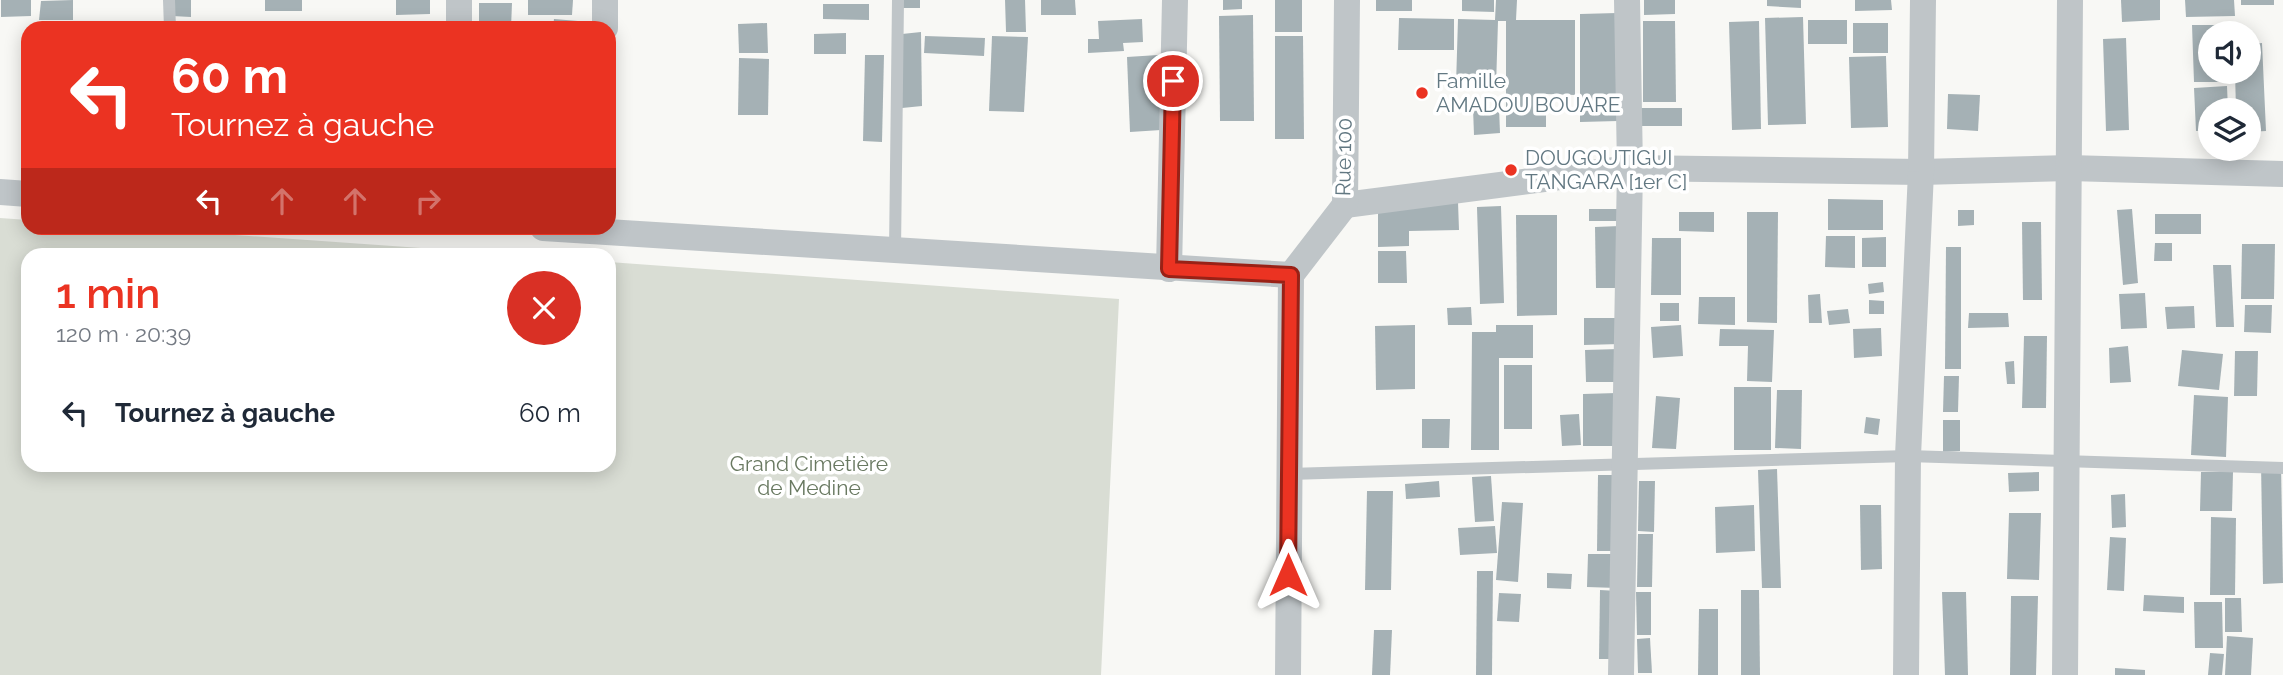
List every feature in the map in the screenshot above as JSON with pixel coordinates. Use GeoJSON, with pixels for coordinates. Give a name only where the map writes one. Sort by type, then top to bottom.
{"type":"FeatureCollection","features":[{"type":"Feature","properties":{"kind":"street"},"geometry":{"type":"LineString","coordinates":[[459,0],[459,21]]}},
{"type":"Feature","properties":{"kind":"street"},"geometry":{"type":"LineString","coordinates":[[605,0],[605,21]]}},
{"type":"Feature","properties":{"kind":"street"},"geometry":{"type":"LineString","coordinates":[[1169,269],[1175,0]]}},
{"type":"Feature","properties":{"kind":"street","name":"Rue 100"},"geometry":{"type":"LineString","coordinates":[[1291,275],[1345,205],[1347,0]]}},
{"type":"Feature","properties":{"kind":"street"},"geometry":{"type":"LineString","coordinates":[[1621,675],[1630,168],[1627,0]]}},
{"type":"Feature","properties":{"kind":"street"},"geometry":{"type":"LineString","coordinates":[[1906,675],[1908,456],[1921,172],[1923,0]]}},
{"type":"Feature","properties":{"kind":"street"},"geometry":{"type":"LineString","coordinates":[[2066,675],[2070,0]]}},
{"type":"Feature","properties":{"kind":"street"},"geometry":{"type":"LineString","coordinates":[[1345,205],[1630,168],[1921,172],[2070,168],[2283,174]]}},
{"type":"Feature","properties":{"kind":"street"},"geometry":{"type":"LineString","coordinates":[[0,192],[21,194]]}},
{"type":"Feature","properties":{"kind":"street"},"geometry":{"type":"LineString","coordinates":[[616,230],[895,251],[1291,275],[1288,675]]}},
{"type":"Feature","properties":{"kind":"lane"},"geometry":{"type":"LineString","coordinates":[[169,0],[170,21]]}},
{"type":"Feature","properties":{"kind":"lane"},"geometry":{"type":"LineString","coordinates":[[895,251],[898,0]]}},
{"type":"Feature","properties":{"kind":"lane"},"geometry":{"type":"LineString","coordinates":[[1289,474],[1908,456],[2283,468]]}},
{"type":"Feature","properties":{"kind":"green space","name":"Grand Cimetière de Medine"},"geometry":{"type":"Polygon","coordinates":[[[0,218],[21,220],[21,235],[236,235],[421,248],[21,248],[21,472],[616,472],[616,263],[1119,299],[1101,675],[0,675],[0,218]]]}},
{"type":"Feature","properties":{"kind":"building"},"geometry":{"type":"Polygon","coordinates":[[[1,0],[31,0],[31,16],[1,17],[1,0]]]}},
{"type":"Feature","properties":{"kind":"building"},"geometry":{"type":"Polygon","coordinates":[[[73,0],[73,20],[39,20],[41,1],[73,0]]]}},
{"type":"Feature","properties":{"kind":"building"},"geometry":{"type":"Polygon","coordinates":[[[172,0],[191,0],[191,17],[172,16],[172,0]]]}},
{"type":"Feature","properties":{"kind":"building"},"geometry":{"type":"Polygon","coordinates":[[[265,0],[302,0],[302,11],[265,11],[265,0]]]}},
{"type":"Feature","properties":{"kind":"building"},"geometry":{"type":"Polygon","coordinates":[[[396,0],[430,0],[430,14],[396,15],[396,0]]]}},
{"type":"Feature","properties":{"kind":"building"},"geometry":{"type":"Polygon","coordinates":[[[528,0],[573,0],[572,15],[528,15],[528,0]]]}},
{"type":"Feature","properties":{"kind":"building"},"geometry":{"type":"Polygon","coordinates":[[[903,0],[920,0],[920,8],[903,8],[903,0]]]}},
{"type":"Feature","properties":{"kind":"building"},"geometry":{"type":"Polygon","coordinates":[[[1005,0],[1025,0],[1026,32],[1006,32],[1005,0]]]}},
{"type":"Feature","properties":{"kind":"building"},"geometry":{"type":"Polygon","coordinates":[[[1041,0],[1075,0],[1076,15],[1041,15],[1041,0]]]}},
{"type":"Feature","properties":{"kind":"building"},"geometry":{"type":"Polygon","coordinates":[[[1223,0],[1242,0],[1242,9],[1223,10],[1223,0]]]}},
{"type":"Feature","properties":{"kind":"building"},"geometry":{"type":"Polygon","coordinates":[[[1275,0],[1302,0],[1302,32],[1275,32],[1275,0]]]}},
{"type":"Feature","properties":{"kind":"building"},"geometry":{"type":"Polygon","coordinates":[[[1376,0],[1412,0],[1412,11],[1376,11],[1376,0]]]}},
{"type":"Feature","properties":{"kind":"building"},"geometry":{"type":"Polygon","coordinates":[[[1462,0],[1494,0],[1494,12],[1462,11],[1462,0]]]}},
{"type":"Feature","properties":{"kind":"building"},"geometry":{"type":"Polygon","coordinates":[[[1496,0],[1517,0],[1516,20],[1575,20],[1575,95],[1546,94],[1546,127],[1506,127],[1506,21],[1498,21],[1496,87],[1456,85],[1458,19],[1495,20],[1496,0]]]}},
{"type":"Feature","properties":{"kind":"building"},"geometry":{"type":"Polygon","coordinates":[[[1644,0],[1675,0],[1675,14],[1644,15],[1644,0]]]}},
{"type":"Feature","properties":{"kind":"building"},"geometry":{"type":"Polygon","coordinates":[[[1767,0],[1801,0],[1801,8],[1767,6],[1767,0]]]}},
{"type":"Feature","properties":{"kind":"building"},"geometry":{"type":"Polygon","coordinates":[[[1855,0],[1891,0],[1892,10],[1855,11],[1855,0]]]}},
{"type":"Feature","properties":{"kind":"building"},"geometry":{"type":"Polygon","coordinates":[[[2121,0],[2160,0],[2160,20],[2122,22],[2121,0]]]}},
{"type":"Feature","properties":{"kind":"building"},"geometry":{"type":"Polygon","coordinates":[[[2185,0],[2234,0],[2235,16],[2186,17],[2185,0]]]}},
{"type":"Feature","properties":{"kind":"building"},"geometry":{"type":"Polygon","coordinates":[[[2241,0],[2274,0],[2274,5],[2241,5],[2241,0]]]}},
{"type":"Feature","properties":{"kind":"building"},"geometry":{"type":"Polygon","coordinates":[[[479,3],[512,3],[511,21],[479,21],[479,3]]]}},
{"type":"Feature","properties":{"kind":"building"},"geometry":{"type":"Polygon","coordinates":[[[823,4],[869,4],[869,20],[823,19],[823,4]]]}},
{"type":"Feature","properties":{"kind":"building"},"geometry":{"type":"Polygon","coordinates":[[[1617,13],[1618,121],[1580,122],[1580,14],[1617,13]]]}},
{"type":"Feature","properties":{"kind":"building"},"geometry":{"type":"Polygon","coordinates":[[[1253,15],[1254,121],[1220,121],[1219,16],[1253,15]]]}},
{"type":"Feature","properties":{"kind":"building"},"geometry":{"type":"Polygon","coordinates":[[[1803,17],[1806,124],[1768,125],[1765,18],[1803,17]]]}},
{"type":"Feature","properties":{"kind":"building"},"geometry":{"type":"Polygon","coordinates":[[[1399,18],[1454,19],[1454,50],[1398,50],[1399,18]]]}},
{"type":"Feature","properties":{"kind":"building"},"geometry":{"type":"Polygon","coordinates":[[[1142,19],[1143,42],[1123,43],[1124,51],[1088,53],[1088,39],[1099,39],[1098,21],[1142,19]]]}},
{"type":"Feature","properties":{"kind":"building"},"geometry":{"type":"Polygon","coordinates":[[[1808,20],[1847,20],[1847,44],[1808,44],[1808,20]]]}},
{"type":"Feature","properties":{"kind":"building"},"geometry":{"type":"Polygon","coordinates":[[[1643,21],[1675,21],[1676,102],[1643,102],[1643,21]]]}},
{"type":"Feature","properties":{"kind":"building"},"geometry":{"type":"Polygon","coordinates":[[[1759,21],[1761,129],[1732,130],[1729,22],[1759,21]]]}},
{"type":"Feature","properties":{"kind":"building"},"geometry":{"type":"Polygon","coordinates":[[[767,23],[768,53],[739,53],[738,24],[767,23]]]}},
{"type":"Feature","properties":{"kind":"building"},"geometry":{"type":"Polygon","coordinates":[[[1853,23],[1888,23],[1888,53],[1853,53],[1853,23]]]}},
{"type":"Feature","properties":{"kind":"building"},"geometry":{"type":"Polygon","coordinates":[[[2192,25],[2198,25],[2198,82],[2194,82],[2192,25]]]}},
{"type":"Feature","properties":{"kind":"building"},"geometry":{"type":"Polygon","coordinates":[[[921,32],[922,106],[902,108],[902,34],[921,32]]]}},
{"type":"Feature","properties":{"kind":"building"},"geometry":{"type":"Polygon","coordinates":[[[846,33],[846,54],[814,54],[814,34],[846,33]]]}},
{"type":"Feature","properties":{"kind":"building"},"geometry":{"type":"Polygon","coordinates":[[[925,36],[985,38],[984,56],[924,53],[925,36]]]}},
{"type":"Feature","properties":{"kind":"building"},"geometry":{"type":"Polygon","coordinates":[[[992,36],[1028,37],[1024,112],[989,111],[992,36]]]}},
{"type":"Feature","properties":{"kind":"building"},"geometry":{"type":"Polygon","coordinates":[[[1275,36],[1303,36],[1304,139],[1275,139],[1275,36]]]}},
{"type":"Feature","properties":{"kind":"building"},"geometry":{"type":"Polygon","coordinates":[[[2126,38],[2129,130],[2106,131],[2103,39],[2126,38]]]}},
{"type":"Feature","properties":{"kind":"building"},"geometry":{"type":"Polygon","coordinates":[[[2261,43],[2266,131],[2261,131],[2261,98],[2236,98],[2235,84],[2261,84],[2261,43]]]}},
{"type":"Feature","properties":{"kind":"building"},"geometry":{"type":"Polygon","coordinates":[[[865,55],[884,55],[882,142],[863,141],[865,55]]]}},
{"type":"Feature","properties":{"kind":"building"},"geometry":{"type":"Polygon","coordinates":[[[1158,55],[1161,130],[1130,132],[1127,57],[1158,55]]]}},
{"type":"Feature","properties":{"kind":"building"},"geometry":{"type":"Polygon","coordinates":[[[1886,56],[1888,127],[1851,128],[1849,57],[1886,56]]]}},
{"type":"Feature","properties":{"kind":"building"},"geometry":{"type":"Polygon","coordinates":[[[739,58],[769,59],[768,115],[738,115],[739,58]]]}},
{"type":"Feature","properties":{"kind":"building"},"geometry":{"type":"Polygon","coordinates":[[[2227,86],[2228,98],[2198,98],[2196,131],[2194,88],[2227,86]]]}},
{"type":"Feature","properties":{"kind":"building"},"geometry":{"type":"Polygon","coordinates":[[[1948,94],[1980,95],[1978,131],[1947,129],[1948,94]]]}},
{"type":"Feature","properties":{"kind":"building"},"geometry":{"type":"Polygon","coordinates":[[[1499,107],[1500,133],[1474,135],[1473,108],[1499,107]]]}},
{"type":"Feature","properties":{"kind":"building"},"geometry":{"type":"Polygon","coordinates":[[[1640,108],[1682,108],[1682,126],[1640,126],[1640,108]]]}},
{"type":"Feature","properties":{"kind":"building"},"geometry":{"type":"Polygon","coordinates":[[[1828,199],[1883,200],[1883,230],[1828,230],[1828,199]]]}},
{"type":"Feature","properties":{"kind":"building"},"geometry":{"type":"Polygon","coordinates":[[[1458,202],[1459,230],[1409,231],[1409,246],[1378,247],[1378,203],[1458,202]]]}},
{"type":"Feature","properties":{"kind":"building"},"geometry":{"type":"Polygon","coordinates":[[[1501,206],[1504,303],[1480,304],[1477,207],[1501,206]]]}},
{"type":"Feature","properties":{"kind":"building"},"geometry":{"type":"Polygon","coordinates":[[[1589,209],[1620,209],[1620,221],[1589,221],[1589,209]]]}},
{"type":"Feature","properties":{"kind":"building"},"geometry":{"type":"Polygon","coordinates":[[[2132,209],[2138,283],[2123,285],[2117,210],[2132,209]]]}},
{"type":"Feature","properties":{"kind":"building"},"geometry":{"type":"Polygon","coordinates":[[[1958,210],[1974,210],[1974,225],[1958,226],[1958,210]]]}},
{"type":"Feature","properties":{"kind":"building"},"geometry":{"type":"Polygon","coordinates":[[[1679,212],[1714,212],[1714,232],[1679,231],[1679,212]]]}},
{"type":"Feature","properties":{"kind":"building"},"geometry":{"type":"Polygon","coordinates":[[[1747,212],[1778,212],[1777,323],[1747,322],[1747,212]]]}},
{"type":"Feature","properties":{"kind":"building"},"geometry":{"type":"Polygon","coordinates":[[[2155,214],[2201,214],[2201,234],[2155,234],[2155,214]]]}},
{"type":"Feature","properties":{"kind":"building"},"geometry":{"type":"Polygon","coordinates":[[[1516,215],[1557,215],[1557,315],[1517,316],[1516,215]]]}},
{"type":"Feature","properties":{"kind":"building"},"geometry":{"type":"Polygon","coordinates":[[[2022,222],[2041,222],[2042,300],[2023,300],[2022,222]]]}},
{"type":"Feature","properties":{"kind":"building"},"geometry":{"type":"Polygon","coordinates":[[[1620,226],[1621,288],[1596,288],[1595,227],[1620,226]]]}},
{"type":"Feature","properties":{"kind":"building"},"geometry":{"type":"Polygon","coordinates":[[[1826,236],[1855,236],[1855,268],[1825,267],[1826,236]]]}},
{"type":"Feature","properties":{"kind":"building"},"geometry":{"type":"Polygon","coordinates":[[[1886,237],[1886,267],[1862,267],[1862,238],[1886,237]]]}},
{"type":"Feature","properties":{"kind":"building"},"geometry":{"type":"Polygon","coordinates":[[[1652,238],[1681,238],[1681,295],[1651,295],[1652,238]]]}},
{"type":"Feature","properties":{"kind":"building"},"geometry":{"type":"Polygon","coordinates":[[[2155,243],[2172,243],[2172,261],[2154,261],[2155,243]]]}},
{"type":"Feature","properties":{"kind":"building"},"geometry":{"type":"Polygon","coordinates":[[[2242,244],[2275,244],[2274,299],[2241,299],[2242,244]]]}},
{"type":"Feature","properties":{"kind":"building"},"geometry":{"type":"Polygon","coordinates":[[[1946,247],[1961,247],[1961,369],[1945,369],[1946,247]]]}},
{"type":"Feature","properties":{"kind":"building"},"geometry":{"type":"Polygon","coordinates":[[[1378,251],[1406,251],[1407,283],[1378,283],[1378,251]]]}},
{"type":"Feature","properties":{"kind":"building"},"geometry":{"type":"Polygon","coordinates":[[[2213,265],[2231,265],[2234,327],[2216,327],[2213,265]]]}},
{"type":"Feature","properties":{"kind":"building"},"geometry":{"type":"Polygon","coordinates":[[[1883,282],[1884,292],[1869,294],[1868,284],[1883,282]]]}},
{"type":"Feature","properties":{"kind":"building"},"geometry":{"type":"Polygon","coordinates":[[[2145,293],[2147,328],[2121,329],[2119,294],[2145,293]]]}},
{"type":"Feature","properties":{"kind":"building"},"geometry":{"type":"Polygon","coordinates":[[[1820,294],[1822,323],[1809,323],[1808,295],[1820,294]]]}},
{"type":"Feature","properties":{"kind":"building"},"geometry":{"type":"Polygon","coordinates":[[[1699,297],[1735,297],[1735,325],[1698,324],[1699,297]]]}},
{"type":"Feature","properties":{"kind":"building"},"geometry":{"type":"Polygon","coordinates":[[[1869,300],[1884,301],[1884,314],[1869,314],[1869,300]]]}},
{"type":"Feature","properties":{"kind":"building"},"geometry":{"type":"Polygon","coordinates":[[[1660,303],[1679,303],[1679,321],[1660,321],[1660,303]]]}},
{"type":"Feature","properties":{"kind":"building"},"geometry":{"type":"Polygon","coordinates":[[[2245,305],[2272,305],[2271,333],[2244,332],[2245,305]]]}},
{"type":"Feature","properties":{"kind":"building"},"geometry":{"type":"Polygon","coordinates":[[[2194,306],[2195,328],[2167,329],[2165,307],[2194,306]]]}},
{"type":"Feature","properties":{"kind":"building"},"geometry":{"type":"Polygon","coordinates":[[[1471,307],[1472,325],[1448,325],[1447,308],[1471,307]]]}},
{"type":"Feature","properties":{"kind":"building"},"geometry":{"type":"Polygon","coordinates":[[[1848,309],[1850,323],[1829,325],[1827,311],[1848,309]]]}},
{"type":"Feature","properties":{"kind":"building"},"geometry":{"type":"Polygon","coordinates":[[[1969,313],[2008,313],[2009,327],[1968,328],[1969,313]]]}},
{"type":"Feature","properties":{"kind":"building"},"geometry":{"type":"Polygon","coordinates":[[[1584,318],[1620,318],[1620,344],[1584,345],[1584,318]]]}},
{"type":"Feature","properties":{"kind":"building"},"geometry":{"type":"Polygon","coordinates":[[[1415,325],[1415,389],[1376,390],[1375,326],[1415,325]]]}},
{"type":"Feature","properties":{"kind":"building"},"geometry":{"type":"Polygon","coordinates":[[[1496,325],[1533,325],[1533,358],[1499,358],[1499,450],[1471,450],[1472,332],[1496,332],[1496,325]]]}},
{"type":"Feature","properties":{"kind":"building"},"geometry":{"type":"Polygon","coordinates":[[[1681,325],[1683,356],[1653,358],[1651,327],[1681,325]]]}},
{"type":"Feature","properties":{"kind":"building"},"geometry":{"type":"Polygon","coordinates":[[[1881,328],[1882,356],[1854,358],[1853,329],[1881,328]]]}},
{"type":"Feature","properties":{"kind":"building"},"geometry":{"type":"Polygon","coordinates":[[[1720,329],[1774,330],[1772,382],[1747,381],[1748,346],[1719,346],[1720,329]]]}},
{"type":"Feature","properties":{"kind":"building"},"geometry":{"type":"Polygon","coordinates":[[[2024,336],[2047,336],[2046,408],[2022,408],[2024,336]]]}},
{"type":"Feature","properties":{"kind":"building"},"geometry":{"type":"Polygon","coordinates":[[[2128,346],[2131,382],[2110,383],[2109,348],[2128,346]]]}},
{"type":"Feature","properties":{"kind":"building"},"geometry":{"type":"Polygon","coordinates":[[[1619,349],[1619,382],[1586,382],[1585,350],[1619,349]]]}},
{"type":"Feature","properties":{"kind":"building"},"geometry":{"type":"Polygon","coordinates":[[[2182,350],[2223,354],[2219,390],[2178,386],[2182,350]]]}},
{"type":"Feature","properties":{"kind":"building"},"geometry":{"type":"Polygon","coordinates":[[[2235,351],[2258,351],[2257,396],[2234,396],[2235,351]]]}},
{"type":"Feature","properties":{"kind":"building"},"geometry":{"type":"Polygon","coordinates":[[[2014,361],[2015,384],[2007,384],[2005,362],[2014,361]]]}},
{"type":"Feature","properties":{"kind":"building"},"geometry":{"type":"Polygon","coordinates":[[[1504,365],[1532,365],[1532,429],[1504,429],[1504,365]]]}},
{"type":"Feature","properties":{"kind":"building"},"geometry":{"type":"Polygon","coordinates":[[[1944,376],[1959,376],[1958,412],[1943,412],[1944,376]]]}},
{"type":"Feature","properties":{"kind":"building"},"geometry":{"type":"Polygon","coordinates":[[[1734,387],[1771,387],[1771,450],[1734,450],[1734,387]]]}},
{"type":"Feature","properties":{"kind":"building"},"geometry":{"type":"Polygon","coordinates":[[[1777,390],[1802,390],[1801,449],[1775,448],[1777,390]]]}},
{"type":"Feature","properties":{"kind":"building"},"geometry":{"type":"Polygon","coordinates":[[[1617,393],[1617,446],[1583,446],[1583,394],[1617,393]]]}},
{"type":"Feature","properties":{"kind":"building"},"geometry":{"type":"Polygon","coordinates":[[[2194,395],[2228,397],[2226,457],[2191,455],[2194,395]]]}},
{"type":"Feature","properties":{"kind":"building"},"geometry":{"type":"Polygon","coordinates":[[[1656,396],[1680,398],[1676,449],[1652,448],[1656,396]]]}},
{"type":"Feature","properties":{"kind":"building"},"geometry":{"type":"Polygon","coordinates":[[[1579,414],[1581,445],[1562,446],[1560,415],[1579,414]]]}},
{"type":"Feature","properties":{"kind":"building"},"geometry":{"type":"Polygon","coordinates":[[[1866,417],[1880,419],[1878,435],[1864,433],[1866,417]]]}},
{"type":"Feature","properties":{"kind":"building"},"geometry":{"type":"Polygon","coordinates":[[[1422,419],[1450,419],[1449,448],[1422,448],[1422,419]]]}},
{"type":"Feature","properties":{"kind":"building"},"geometry":{"type":"Polygon","coordinates":[[[1943,420],[1960,420],[1960,451],[1943,452],[1943,420]]]}},
{"type":"Feature","properties":{"kind":"building"},"geometry":{"type":"Polygon","coordinates":[[[2261,463],[2281,463],[2283,583],[2263,584],[2261,463]]]}},
{"type":"Feature","properties":{"kind":"building"},"geometry":{"type":"Polygon","coordinates":[[[1777,469],[1781,588],[1762,588],[1758,470],[1777,469]]]}},
{"type":"Feature","properties":{"kind":"building"},"geometry":{"type":"Polygon","coordinates":[[[2039,472],[2039,491],[2009,492],[2008,473],[2039,472]]]}},
{"type":"Feature","properties":{"kind":"building"},"geometry":{"type":"Polygon","coordinates":[[[2201,472],[2233,472],[2232,511],[2200,511],[2201,472]]]}},
{"type":"Feature","properties":{"kind":"building"},"geometry":{"type":"Polygon","coordinates":[[[1598,475],[1614,475],[1614,551],[1597,551],[1598,475]]]}},
{"type":"Feature","properties":{"kind":"building"},"geometry":{"type":"Polygon","coordinates":[[[1491,476],[1494,521],[1475,522],[1472,477],[1491,476]]]}},
{"type":"Feature","properties":{"kind":"building"},"geometry":{"type":"Polygon","coordinates":[[[1439,481],[1440,497],[1406,499],[1405,484],[1439,481]]]}},
{"type":"Feature","properties":{"kind":"building"},"geometry":{"type":"Polygon","coordinates":[[[1639,481],[1655,481],[1654,532],[1638,531],[1639,481]]]}},
{"type":"Feature","properties":{"kind":"building"},"geometry":{"type":"Polygon","coordinates":[[[1367,491],[1393,491],[1391,590],[1365,590],[1367,491]]]}},
{"type":"Feature","properties":{"kind":"building"},"geometry":{"type":"Polygon","coordinates":[[[2125,494],[2126,527],[2112,528],[2111,495],[2125,494]]]}},
{"type":"Feature","properties":{"kind":"building"},"geometry":{"type":"Polygon","coordinates":[[[1502,502],[1523,503],[1518,582],[1496,580],[1502,502]]]}},
{"type":"Feature","properties":{"kind":"building"},"geometry":{"type":"Polygon","coordinates":[[[1754,505],[1755,551],[1716,553],[1715,507],[1754,505]]]}},
{"type":"Feature","properties":{"kind":"building"},"geometry":{"type":"Polygon","coordinates":[[[1860,505],[1881,505],[1882,569],[1861,570],[1860,505]]]}},
{"type":"Feature","properties":{"kind":"building"},"geometry":{"type":"Polygon","coordinates":[[[2009,513],[2041,513],[2039,580],[2007,579],[2009,513]]]}},
{"type":"Feature","properties":{"kind":"building"},"geometry":{"type":"Polygon","coordinates":[[[2211,517],[2236,518],[2235,595],[2210,595],[2211,517]]]}},
{"type":"Feature","properties":{"kind":"building"},"geometry":{"type":"Polygon","coordinates":[[[1495,526],[1497,553],[1460,555],[1458,528],[1495,526]]]}},
{"type":"Feature","properties":{"kind":"building"},"geometry":{"type":"Polygon","coordinates":[[[1638,534],[1653,534],[1652,587],[1637,587],[1638,534]]]}},
{"type":"Feature","properties":{"kind":"building"},"geometry":{"type":"Polygon","coordinates":[[[2110,537],[2126,538],[2124,591],[2107,590],[2110,537]]]}},
{"type":"Feature","properties":{"kind":"building"},"geometry":{"type":"Polygon","coordinates":[[[1588,554],[1617,554],[1617,588],[1587,587],[1588,554]]]}},
{"type":"Feature","properties":{"kind":"building"},"geometry":{"type":"Polygon","coordinates":[[[1477,571],[1493,571],[1492,675],[1476,675],[1477,571]]]}},
{"type":"Feature","properties":{"kind":"building"},"geometry":{"type":"Polygon","coordinates":[[[1547,573],[1572,574],[1571,589],[1547,588],[1547,573]]]}},
{"type":"Feature","properties":{"kind":"building"},"geometry":{"type":"Polygon","coordinates":[[[1600,590],[1618,591],[1617,659],[1599,659],[1600,590]]]}},
{"type":"Feature","properties":{"kind":"building"},"geometry":{"type":"Polygon","coordinates":[[[1741,590],[1759,590],[1760,675],[1741,675],[1741,590]]]}},
{"type":"Feature","properties":{"kind":"building"},"geometry":{"type":"Polygon","coordinates":[[[1636,592],[1651,592],[1651,635],[1637,635],[1636,592]]]}},
{"type":"Feature","properties":{"kind":"building"},"geometry":{"type":"Polygon","coordinates":[[[1942,592],[1966,592],[1968,675],[1945,675],[1942,592]]]}},
{"type":"Feature","properties":{"kind":"building"},"geometry":{"type":"Polygon","coordinates":[[[1499,593],[1521,594],[1519,622],[1497,621],[1499,593]]]}},
{"type":"Feature","properties":{"kind":"building"},"geometry":{"type":"Polygon","coordinates":[[[2144,595],[2184,597],[2184,613],[2143,611],[2144,595]]]}},
{"type":"Feature","properties":{"kind":"building"},"geometry":{"type":"Polygon","coordinates":[[[2011,596],[2038,596],[2036,675],[2010,675],[2011,596]]]}},
{"type":"Feature","properties":{"kind":"building"},"geometry":{"type":"Polygon","coordinates":[[[2225,598],[2241,598],[2242,632],[2225,632],[2225,598]]]}},
{"type":"Feature","properties":{"kind":"building"},"geometry":{"type":"Polygon","coordinates":[[[2194,602],[2222,602],[2223,648],[2195,648],[2194,602]]]}},
{"type":"Feature","properties":{"kind":"building"},"geometry":{"type":"Polygon","coordinates":[[[1699,609],[1718,609],[1718,675],[1698,675],[1699,609]]]}},
{"type":"Feature","properties":{"kind":"building"},"geometry":{"type":"Polygon","coordinates":[[[1374,630],[1392,630],[1390,675],[1372,675],[1374,630]]]}},
{"type":"Feature","properties":{"kind":"building"},"geometry":{"type":"Polygon","coordinates":[[[2227,636],[2253,638],[2251,675],[2225,675],[2227,636]]]}},
{"type":"Feature","properties":{"kind":"building"},"geometry":{"type":"Polygon","coordinates":[[[1650,638],[1652,673],[1638,673],[1637,639],[1650,638]]]}},
{"type":"Feature","properties":{"kind":"building"},"geometry":{"type":"Polygon","coordinates":[[[2210,653],[2224,654],[2222,675],[2208,675],[2210,653]]]}},
{"type":"Feature","properties":{"kind":"building"},"geometry":{"type":"Polygon","coordinates":[[[2115,668],[2145,670],[2145,675],[2115,675],[2115,668]]]}},
{"type":"Feature","properties":{"kind":"place","name":"Famille AMADOU BOUARE"},"geometry":{"type":"Point","coordinates":[1422,93]}},
{"type":"Feature","properties":{"kind":"place","name":"DOUGOUTIGUI TANGARA [1er C]"},"geometry":{"type":"Point","coordinates":[1511,170]}},
{"type":"Feature","properties":{"kind":"route"},"geometry":{"type":"LineString","coordinates":[[1173,81],[1169,269],[1291,275],[1288,575]]}}]}
